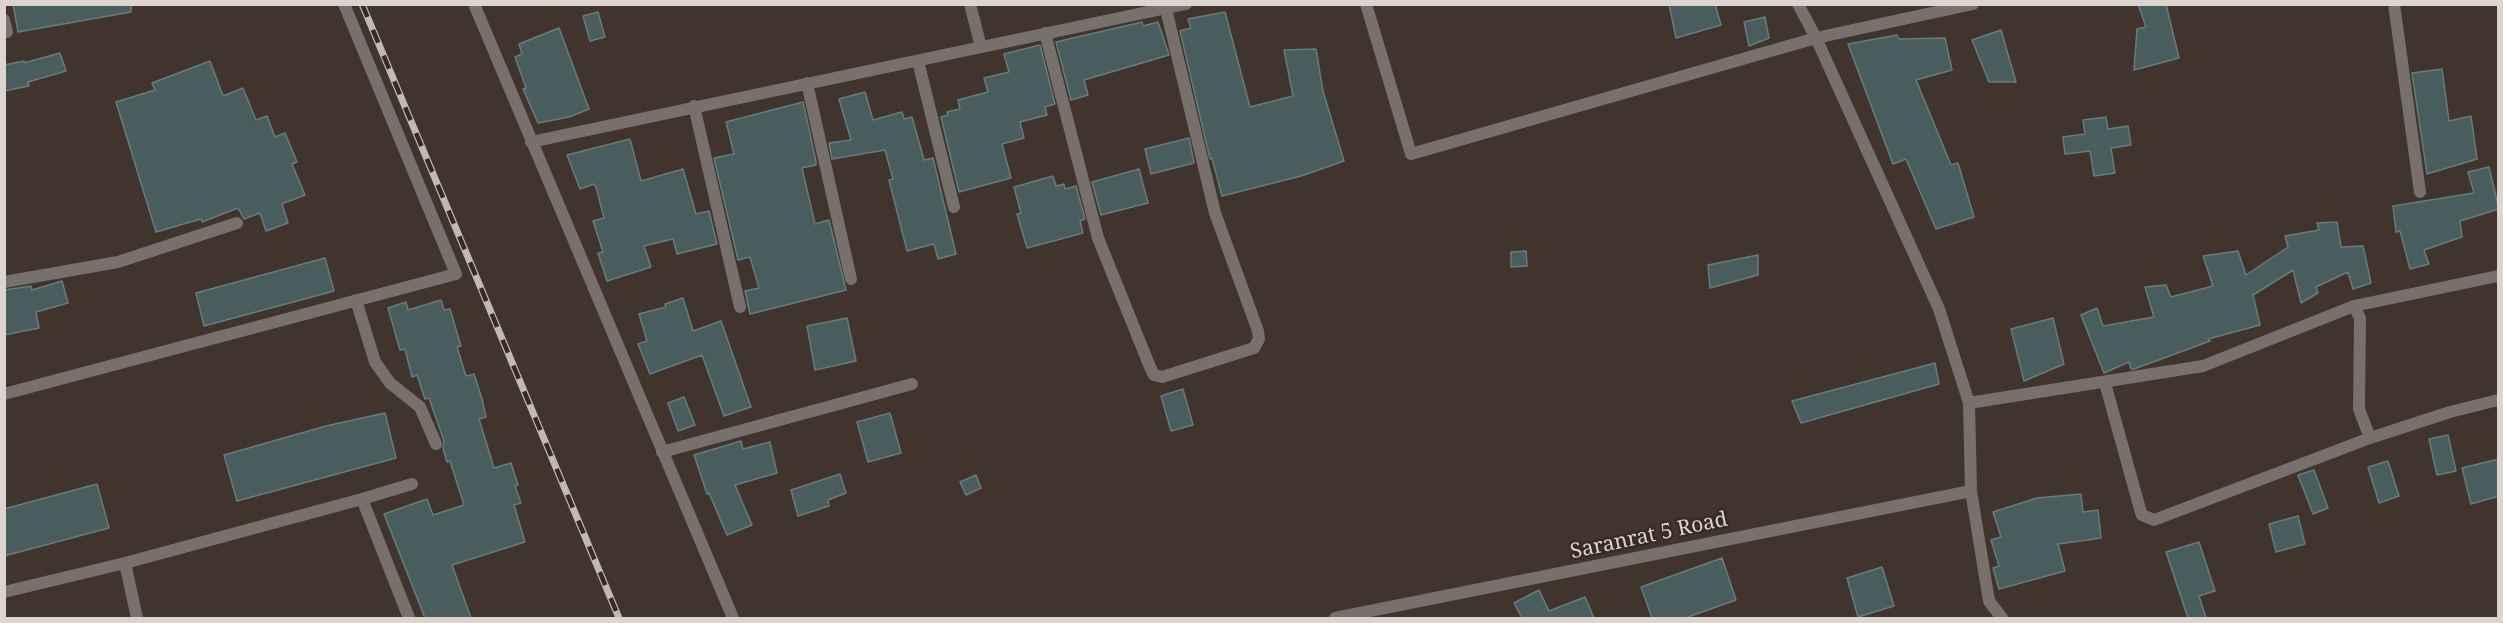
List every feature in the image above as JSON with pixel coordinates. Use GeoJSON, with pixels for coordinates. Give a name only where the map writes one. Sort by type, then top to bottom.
{"type":"FeatureCollection","features":[{"type":"Feature","properties":{"kind":"street"},"geometry":{"type":"LineString","coordinates":[[4,394],[456,274],[344,4]]}},
{"type":"Feature","properties":{"kind":"street"},"geometry":{"type":"LineString","coordinates":[[474,4],[733,618]]}},
{"type":"Feature","properties":{"kind":"street"},"geometry":{"type":"LineString","coordinates":[[970,4],[981,47]]}},
{"type":"Feature","properties":{"kind":"street"},"geometry":{"type":"LineString","coordinates":[[531,142],[1186,4]]}},
{"type":"Feature","properties":{"kind":"street"},"geometry":{"type":"LineString","coordinates":[[1366,4],[1411,154],[1816,38],[1932,9],[1973,4]]}},
{"type":"Feature","properties":{"kind":"street"},"geometry":{"type":"LineString","coordinates":[[1798,4],[1816,38],[1939,309],[1969,403],[1971,491],[1989,601],[2002,618]]}},
{"type":"Feature","properties":{"kind":"street"},"geometry":{"type":"LineString","coordinates":[[2394,4],[2420,192]]}},
{"type":"Feature","properties":{"kind":"street"},"geometry":{"type":"LineString","coordinates":[[1045,33],[1098,238],[1150,367],[1154,375],[1162,377],[1254,348],[1259,339],[1215,213],[1166,9]]}},
{"type":"Feature","properties":{"kind":"street"},"geometry":{"type":"LineString","coordinates":[[918,61],[954,207]]}},
{"type":"Feature","properties":{"kind":"street"},"geometry":{"type":"LineString","coordinates":[[807,83],[851,279]]}},
{"type":"Feature","properties":{"kind":"street"},"geometry":{"type":"LineString","coordinates":[[694,106],[740,307]]}},
{"type":"Feature","properties":{"kind":"street"},"geometry":{"type":"LineString","coordinates":[[4,282],[118,262],[237,224]]}},
{"type":"Feature","properties":{"kind":"street"},"geometry":{"type":"LineString","coordinates":[[1969,403],[2203,366],[2354,306],[2499,276]]}},
{"type":"Feature","properties":{"kind":"street"},"geometry":{"type":"LineString","coordinates":[[356,300],[375,362],[390,383],[420,407],[436,444]]}},
{"type":"Feature","properties":{"kind":"street"},"geometry":{"type":"LineString","coordinates":[[2354,306],[2360,318],[2359,409],[2370,438]]}},
{"type":"Feature","properties":{"kind":"street"},"geometry":{"type":"LineString","coordinates":[[2105,383],[2142,515],[2154,520],[2370,438],[2450,412],[2499,400]]}},
{"type":"Feature","properties":{"kind":"street"},"geometry":{"type":"LineString","coordinates":[[662,452],[912,384]]}},
{"type":"Feature","properties":{"kind":"street"},"geometry":{"type":"LineString","coordinates":[[4,592],[125,563],[412,484]]}},
{"type":"Feature","properties":{"kind":"street","name":"Saranrat 5 Road"},"geometry":{"type":"LineString","coordinates":[[1335,618],[1971,491]]}},
{"type":"Feature","properties":{"kind":"street"},"geometry":{"type":"LineString","coordinates":[[362,499],[410,618]]}},
{"type":"Feature","properties":{"kind":"street"},"geometry":{"type":"LineString","coordinates":[[125,563],[137,618]]}},
{"type":"Feature","properties":{"kind":"building"},"geometry":{"type":"Polygon","coordinates":[[[13,4],[131,4],[131,12],[18,32],[13,4]]]}},
{"type":"Feature","properties":{"kind":"building"},"geometry":{"type":"Polygon","coordinates":[[[1669,4],[1715,4],[1721,25],[1676,38],[1669,4]]]}},
{"type":"Feature","properties":{"kind":"building"},"geometry":{"type":"Polygon","coordinates":[[[2138,4],[2166,4],[2179,58],[2134,70],[2137,29],[2146,27],[2138,4]]]}},
{"type":"Feature","properties":{"kind":"building"},"geometry":{"type":"Polygon","coordinates":[[[598,12],[605,37],[590,41],[583,16],[598,12]]]}},
{"type":"Feature","properties":{"kind":"building"},"geometry":{"type":"Polygon","coordinates":[[[1225,12],[1250,107],[1293,96],[1284,50],[1316,49],[1323,91],[1344,161],[1301,176],[1222,196],[1212,158],[1210,159],[1180,31],[1191,28],[1188,19],[1225,12]]]}},
{"type":"Feature","properties":{"kind":"building"},"geometry":{"type":"Polygon","coordinates":[[[1765,17],[1769,38],[1749,46],[1744,22],[1765,17]]]}},
{"type":"Feature","properties":{"kind":"building"},"geometry":{"type":"Polygon","coordinates":[[[1142,22],[1143,26],[1158,22],[1169,55],[1084,80],[1088,95],[1071,100],[1056,42],[1142,22]]]}},
{"type":"Feature","properties":{"kind":"building"},"geometry":{"type":"Polygon","coordinates":[[[559,28],[589,109],[569,117],[538,123],[523,89],[526,88],[515,57],[522,54],[519,44],[559,28]]]}},
{"type":"Feature","properties":{"kind":"building"},"geometry":{"type":"Polygon","coordinates":[[[2001,30],[2016,82],[1989,82],[1972,40],[2001,30]]]}},
{"type":"Feature","properties":{"kind":"building"},"geometry":{"type":"Polygon","coordinates":[[[1897,35],[1899,39],[1945,38],[1952,70],[1916,80],[1951,165],[1958,163],[1974,217],[1936,229],[1906,159],[1893,164],[1848,44],[1897,35]]]}},
{"type":"Feature","properties":{"kind":"building"},"geometry":{"type":"Polygon","coordinates":[[[1040,45],[1055,104],[1045,107],[1047,115],[1020,122],[1024,138],[1002,144],[1011,178],[959,192],[941,117],[948,115],[947,112],[960,109],[958,100],[988,92],[984,78],[1009,72],[1004,54],[1040,45]]]}},
{"type":"Feature","properties":{"kind":"building"},"geometry":{"type":"Polygon","coordinates":[[[60,53],[66,71],[28,82],[29,86],[4,91],[4,65],[24,61],[24,63],[60,53]]]}},
{"type":"Feature","properties":{"kind":"building"},"geometry":{"type":"Polygon","coordinates":[[[210,61],[223,96],[243,88],[256,120],[267,116],[275,137],[285,133],[297,162],[292,164],[305,195],[282,204],[288,223],[266,231],[260,213],[244,219],[238,208],[202,222],[201,219],[156,232],[116,102],[155,90],[152,83],[210,61]]]}},
{"type":"Feature","properties":{"kind":"building"},"geometry":{"type":"Polygon","coordinates":[[[2442,69],[2449,121],[2471,116],[2477,159],[2427,174],[2412,73],[2442,69]]]}},
{"type":"Feature","properties":{"kind":"building"},"geometry":{"type":"Polygon","coordinates":[[[865,92],[873,120],[902,112],[904,119],[912,117],[924,160],[933,158],[956,254],[938,259],[934,244],[907,251],[889,180],[893,179],[885,150],[832,159],[829,143],[851,140],[839,99],[865,92]]]}},
{"type":"Feature","properties":{"kind":"building"},"geometry":{"type":"Polygon","coordinates":[[[803,102],[816,165],[802,168],[815,224],[829,220],[846,290],[750,314],[745,291],[759,288],[750,257],[738,260],[714,158],[734,154],[726,122],[803,102]]]}},
{"type":"Feature","properties":{"kind":"building"},"geometry":{"type":"Polygon","coordinates":[[[2106,117],[2108,129],[2128,126],[2131,145],[2111,148],[2115,173],[2094,176],[2090,151],[2065,154],[2063,137],[2085,134],[2083,120],[2106,117]]]}},
{"type":"Feature","properties":{"kind":"building"},"geometry":{"type":"Polygon","coordinates":[[[1189,138],[1194,163],[1151,174],[1145,149],[1189,138]]]}},
{"type":"Feature","properties":{"kind":"building"},"geometry":{"type":"Polygon","coordinates":[[[630,139],[641,181],[683,169],[696,214],[709,211],[717,244],[677,254],[673,239],[644,246],[651,267],[607,281],[598,253],[603,252],[593,221],[604,218],[596,187],[594,184],[580,189],[567,155],[630,139]]]}},
{"type":"Feature","properties":{"kind":"building"},"geometry":{"type":"Polygon","coordinates":[[[2489,167],[2499,209],[2460,221],[2462,237],[2424,250],[2429,264],[2410,269],[2400,231],[2396,232],[2393,206],[2474,193],[2468,172],[2489,167]]]}},
{"type":"Feature","properties":{"kind":"building"},"geometry":{"type":"Polygon","coordinates":[[[1139,169],[1148,203],[1101,215],[1092,182],[1139,169]]]}},
{"type":"Feature","properties":{"kind":"building"},"geometry":{"type":"Polygon","coordinates":[[[1053,176],[1056,186],[1064,184],[1065,189],[1076,186],[1085,219],[1080,221],[1083,233],[1027,248],[1017,214],[1021,213],[1014,187],[1053,176]]]}},
{"type":"Feature","properties":{"kind":"building"},"geometry":{"type":"Polygon","coordinates":[[[2337,222],[2341,247],[2363,246],[2371,283],[2353,289],[2348,272],[2316,287],[2318,293],[2301,303],[2293,270],[2253,295],[2260,325],[2208,339],[2210,341],[2134,369],[2131,369],[2129,362],[2104,373],[2081,315],[2097,308],[2103,326],[2154,317],[2145,287],[2166,285],[2171,297],[2213,286],[2203,256],[2238,251],[2246,275],[2288,247],[2285,236],[2319,230],[2317,223],[2337,222]]]}},
{"type":"Feature","properties":{"kind":"building"},"geometry":{"type":"Polygon","coordinates":[[[1526,251],[1527,266],[1511,267],[1511,252],[1526,251]]]}},
{"type":"Feature","properties":{"kind":"building"},"geometry":{"type":"Polygon","coordinates":[[[1758,255],[1758,275],[1710,288],[1708,265],[1758,255]]]}},
{"type":"Feature","properties":{"kind":"building"},"geometry":{"type":"Polygon","coordinates":[[[325,258],[334,291],[204,326],[196,293],[325,258]]]}},
{"type":"Feature","properties":{"kind":"building"},"geometry":{"type":"Polygon","coordinates":[[[62,281],[68,303],[36,312],[39,328],[4,335],[4,290],[31,286],[32,290],[62,281]]]}},
{"type":"Feature","properties":{"kind":"building"},"geometry":{"type":"Polygon","coordinates":[[[683,298],[693,331],[721,321],[751,407],[724,416],[702,355],[650,374],[638,344],[647,341],[639,314],[666,307],[665,304],[683,298]]]}},
{"type":"Feature","properties":{"kind":"building"},"geometry":{"type":"Polygon","coordinates":[[[441,300],[444,310],[450,309],[461,346],[457,347],[466,376],[474,374],[482,399],[486,417],[479,419],[494,468],[511,463],[521,503],[514,505],[525,542],[452,565],[471,618],[425,618],[384,514],[427,499],[433,515],[464,505],[450,461],[447,462],[443,448],[444,441],[429,398],[425,399],[417,375],[412,377],[405,349],[400,350],[388,308],[406,302],[408,310],[441,300]]]}},
{"type":"Feature","properties":{"kind":"building"},"geometry":{"type":"Polygon","coordinates":[[[847,318],[856,361],[815,370],[807,326],[847,318]]]}},
{"type":"Feature","properties":{"kind":"building"},"geometry":{"type":"Polygon","coordinates":[[[2053,318],[2064,364],[2024,381],[2011,329],[2053,318]]]}},
{"type":"Feature","properties":{"kind":"building"},"geometry":{"type":"Polygon","coordinates":[[[1935,363],[1939,384],[1801,423],[1792,401],[1935,363]]]}},
{"type":"Feature","properties":{"kind":"building"},"geometry":{"type":"Polygon","coordinates":[[[1183,389],[1193,425],[1171,431],[1161,396],[1183,389]]]}},
{"type":"Feature","properties":{"kind":"building"},"geometry":{"type":"Polygon","coordinates":[[[684,397],[695,425],[678,431],[668,403],[684,397]]]}},
{"type":"Feature","properties":{"kind":"building"},"geometry":{"type":"Polygon","coordinates":[[[385,413],[396,458],[237,501],[224,455],[326,426],[385,413]]]}},
{"type":"Feature","properties":{"kind":"building"},"geometry":{"type":"Polygon","coordinates":[[[890,413],[901,453],[868,462],[857,422],[890,413]]]}},
{"type":"Feature","properties":{"kind":"building"},"geometry":{"type":"Polygon","coordinates":[[[2448,435],[2456,471],[2437,475],[2429,439],[2448,435]]]}},
{"type":"Feature","properties":{"kind":"building"},"geometry":{"type":"Polygon","coordinates":[[[741,441],[743,449],[770,442],[777,473],[735,485],[752,525],[727,535],[709,493],[707,494],[694,455],[741,441]]]}},
{"type":"Feature","properties":{"kind":"building"},"geometry":{"type":"Polygon","coordinates":[[[2499,459],[2499,496],[2471,504],[2462,468],[2499,459]]]}},
{"type":"Feature","properties":{"kind":"building"},"geometry":{"type":"Polygon","coordinates":[[[2388,461],[2399,496],[2379,503],[2368,467],[2388,461]]]}},
{"type":"Feature","properties":{"kind":"building"},"geometry":{"type":"Polygon","coordinates":[[[2314,470],[2328,508],[2313,514],[2298,475],[2314,470]]]}},
{"type":"Feature","properties":{"kind":"building"},"geometry":{"type":"Polygon","coordinates":[[[840,474],[846,493],[828,500],[829,506],[798,516],[791,490],[840,474]]]}},
{"type":"Feature","properties":{"kind":"building"},"geometry":{"type":"Polygon","coordinates":[[[976,475],[981,488],[966,495],[960,482],[976,475]]]}},
{"type":"Feature","properties":{"kind":"building"},"geometry":{"type":"Polygon","coordinates":[[[97,484],[109,528],[4,556],[4,509],[97,484]]]}},
{"type":"Feature","properties":{"kind":"building"},"geometry":{"type":"Polygon","coordinates":[[[2081,494],[2083,512],[2098,510],[2101,538],[2058,544],[2065,571],[1999,589],[1993,568],[1999,566],[1991,540],[2001,537],[1993,512],[2037,498],[2081,494]]]}},
{"type":"Feature","properties":{"kind":"building"},"geometry":{"type":"Polygon","coordinates":[[[2298,516],[2305,544],[2276,552],[2269,524],[2298,516]]]}},
{"type":"Feature","properties":{"kind":"building"},"geometry":{"type":"Polygon","coordinates":[[[2199,542],[2215,591],[2199,596],[2206,618],[2188,618],[2166,552],[2199,542]]]}},
{"type":"Feature","properties":{"kind":"building"},"geometry":{"type":"Polygon","coordinates":[[[1722,558],[1736,600],[1685,618],[1652,618],[1641,587],[1722,558]]]}},
{"type":"Feature","properties":{"kind":"building"},"geometry":{"type":"Polygon","coordinates":[[[1882,567],[1894,606],[1858,617],[1847,578],[1882,567]]]}},
{"type":"Feature","properties":{"kind":"building"},"geometry":{"type":"Polygon","coordinates":[[[1539,590],[1549,611],[1585,597],[1594,618],[1522,618],[1514,603],[1539,590]]]}},
{"type":"Feature","properties":{"kind":"railway"},"geometry":{"type":"LineString","coordinates":[[362,4],[619,618]]}}]}
